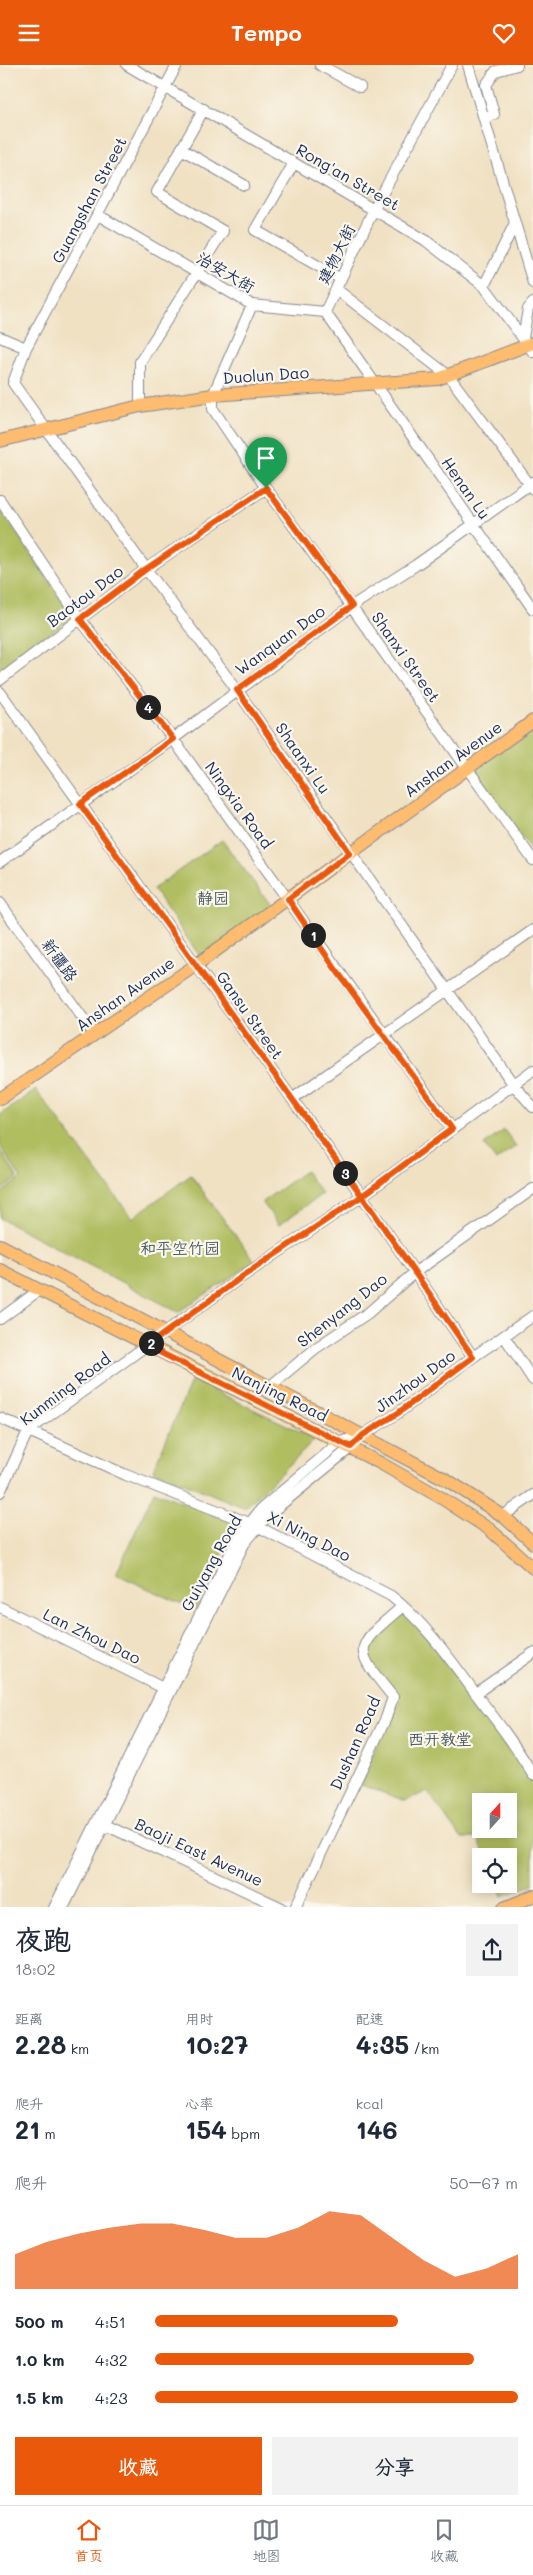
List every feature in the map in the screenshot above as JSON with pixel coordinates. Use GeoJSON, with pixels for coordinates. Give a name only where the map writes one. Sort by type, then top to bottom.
{"type":"FeatureCollection","features":[{"type":"Feature","properties":{"kind":"main road","name":"Duolun Dao"},"geometry":{"type":"LineString","coordinates":[[0,441],[140,406],[213,395],[438,379],[448,377],[529,345]]}},
{"type":"Feature","properties":{"kind":"main road","name":"Anshan Avenue"},"geometry":{"type":"LineString","coordinates":[[0,1099],[196,965],[533,721]]}},
{"type":"Feature","properties":{"kind":"main road","name":"Nanjing Road"},"geometry":{"type":"LineString","coordinates":[[0,1245],[447,1481],[502,1516],[533,1543]]}},
{"type":"Feature","properties":{"kind":"main road","name":"Nanjing Road"},"geometry":{"type":"LineString","coordinates":[[0,1270],[38,1291],[346,1445],[440,1497],[489,1529],[533,1568]]}},
{"type":"Feature","properties":{"kind":"main road"},"geometry":{"type":"LineString","coordinates":[[504,1907],[533,1897]]}},
{"type":"Feature","properties":{"kind":"street","name":"Rong'an Street"},"geometry":{"type":"LineString","coordinates":[[127,65],[424,240],[484,286],[529,345]]}},
{"type":"Feature","properties":{"kind":"street","name":"Guangshan Street"},"geometry":{"type":"LineString","coordinates":[[46,428],[13,383],[26,348],[177,65]]}},
{"type":"Feature","properties":{"kind":"street"},"geometry":{"type":"LineString","coordinates":[[320,65],[360,87]]}},
{"type":"Feature","properties":{"kind":"street","name":"建物大街"},"geometry":{"type":"LineString","coordinates":[[325,312],[374,209],[452,65]]}},
{"type":"Feature","properties":{"kind":"street"},"geometry":{"type":"LineString","coordinates":[[468,65],[533,283]]}},
{"type":"Feature","properties":{"kind":"street"},"geometry":{"type":"LineString","coordinates":[[484,117],[494,114],[486,85],[496,71],[517,65]]}},
{"type":"Feature","properties":{"kind":"street"},"geometry":{"type":"LineString","coordinates":[[140,406],[140,362],[195,272],[223,231],[157,192],[204,109]]}},
{"type":"Feature","properties":{"kind":"street"},"geometry":{"type":"LineString","coordinates":[[181,149],[244,185]]}},
{"type":"Feature","properties":{"kind":"street"},"geometry":{"type":"LineString","coordinates":[[294,163],[255,230],[341,279]]}},
{"type":"Feature","properties":{"kind":"street","name":"治安大街"},"geometry":{"type":"LineString","coordinates":[[98,215],[252,305],[325,312]]}},
{"type":"Feature","properties":{"kind":"street"},"geometry":{"type":"LineString","coordinates":[[484,286],[515,223]]}},
{"type":"Feature","properties":{"kind":"street"},"geometry":{"type":"LineString","coordinates":[[336,289],[448,377],[532,485]]}},
{"type":"Feature","properties":{"kind":"street"},"geometry":{"type":"LineString","coordinates":[[529,345],[528,309],[533,303]]}},
{"type":"Feature","properties":{"kind":"street"},"geometry":{"type":"LineString","coordinates":[[213,395],[252,305]]}},
{"type":"Feature","properties":{"kind":"street"},"geometry":{"type":"LineString","coordinates":[[325,312],[375,383]]}},
{"type":"Feature","properties":{"kind":"street"},"geometry":{"type":"LineString","coordinates":[[0,337],[26,348]]}},
{"type":"Feature","properties":{"kind":"street","name":"Henan Lu"},"geometry":{"type":"LineString","coordinates":[[375,383],[533,609]]}},
{"type":"Feature","properties":{"kind":"street","name":"Shanxi Street"},"geometry":{"type":"LineString","coordinates":[[213,395],[212,409],[266,488],[533,860]]}},
{"type":"Feature","properties":{"kind":"street","name":"Shaanxi Lu"},"geometry":{"type":"LineString","coordinates":[[46,428],[146,569],[237,690],[513,1084],[533,1107]]}},
{"type":"Feature","properties":{"kind":"street","name":"Wanquan Dao"},"geometry":{"type":"LineString","coordinates":[[0,862],[173,739],[352,606],[532,485]]}},
{"type":"Feature","properties":{"kind":"street","name":"Baotou Dao"},"geometry":{"type":"LineString","coordinates":[[0,680],[146,569],[266,488]]}},
{"type":"Feature","properties":{"kind":"street","name":"Ningxia Road"},"geometry":{"type":"LineString","coordinates":[[0,500],[80,619],[173,739],[452,1129]]}},
{"type":"Feature","properties":{"kind":"street","name":"Gansu Street"},"geometry":{"type":"LineString","coordinates":[[0,692],[362,1196],[473,1357]]}},
{"type":"Feature","properties":{"kind":"street","name":"新疆路"},"geometry":{"type":"LineString","coordinates":[[0,903],[95,1035]]}},
{"type":"Feature","properties":{"kind":"street"},"geometry":{"type":"LineString","coordinates":[[292,1099],[533,930]]}},
{"type":"Feature","properties":{"kind":"street","name":"Kunming Road"},"geometry":{"type":"LineString","coordinates":[[0,1491],[28,1431],[166,1334],[243,1276],[362,1196],[533,1070]]}},
{"type":"Feature","properties":{"kind":"street","name":"Shenyang Dao"},"geometry":{"type":"LineString","coordinates":[[269,1387],[316,1348],[368,1313],[414,1273],[533,1189]]}},
{"type":"Feature","properties":{"kind":"street"},"geometry":{"type":"LineString","coordinates":[[0,1319],[38,1291]]}},
{"type":"Feature","properties":{"kind":"street","name":"Jinzhou Dao"},"geometry":{"type":"LineString","coordinates":[[363,1435],[398,1413],[473,1357],[533,1316]]}},
{"type":"Feature","properties":{"kind":"street"},"geometry":{"type":"LineString","coordinates":[[504,1336],[533,1380]]}},
{"type":"Feature","properties":{"kind":"street","name":"Xi Ning Dao"},"geometry":{"type":"LineString","coordinates":[[0,1418],[126,1475],[253,1524],[391,1596],[404,1606],[452,1660],[516,1746],[533,1775]]}},
{"type":"Feature","properties":{"kind":"street","name":"Guiyang Road"},"geometry":{"type":"LineString","coordinates":[[54,1907],[100,1822],[238,1539],[253,1524],[261,1509],[346,1445],[363,1435]]}},
{"type":"Feature","properties":{"kind":"street"},"geometry":{"type":"LineString","coordinates":[[502,1516],[533,1495]]}},
{"type":"Feature","properties":{"kind":"street","name":"Dushan Road"},"geometry":{"type":"LineString","coordinates":[[296,1907],[386,1717],[393,1697],[363,1658],[362,1649],[370,1636],[404,1606]]}},
{"type":"Feature","properties":{"kind":"street","name":"Lan Zhou Dao"},"geometry":{"type":"LineString","coordinates":[[0,1607],[166,1689]]}},
{"type":"Feature","properties":{"kind":"street"},"geometry":{"type":"LineString","coordinates":[[476,1693],[533,1653]]}},
{"type":"Feature","properties":{"kind":"street","name":"Guiyang Road"},"geometry":{"type":"LineString","coordinates":[[64,1907],[100,1822]]}},
{"type":"Feature","properties":{"kind":"street","name":"Baoji East Avenue"},"geometry":{"type":"LineString","coordinates":[[100,1822],[282,1907]]}},
{"type":"Feature","properties":{"kind":"green space"},"geometry":{"type":"Polygon","coordinates":[[[0,508],[73,617],[0,671],[0,508]]]}},
{"type":"Feature","properties":{"kind":"green space"},"geometry":{"type":"Polygon","coordinates":[[[533,726],[533,852],[471,771],[533,726]]]}},
{"type":"Feature","properties":{"kind":"green space","name":"静园"},"geometry":{"type":"Polygon","coordinates":[[[222,840],[273,908],[201,958],[153,889],[222,840]]]}},
{"type":"Feature","properties":{"kind":"green space","name":"和平空竹园"},"geometry":{"type":"Polygon","coordinates":[[[36,1090],[132,1218],[191,1175],[255,1262],[178,1312],[0,1218],[0,1194],[21,1178],[0,1146],[0,1115],[36,1090]]]}},
{"type":"Feature","properties":{"kind":"green space"},"geometry":{"type":"Polygon","coordinates":[[[504,1130],[516,1146],[496,1161],[484,1145],[504,1130]]]}},
{"type":"Feature","properties":{"kind":"green space"},"geometry":{"type":"Polygon","coordinates":[[[0,1150],[18,1178],[0,1191],[0,1150]]]}},
{"type":"Feature","properties":{"kind":"green space"},"geometry":{"type":"Polygon","coordinates":[[[305,1171],[322,1194],[279,1225],[262,1202],[305,1171]]]}},
{"type":"Feature","properties":{"kind":"green space"},"geometry":{"type":"Polygon","coordinates":[[[192,1380],[316,1439],[245,1508],[153,1470],[192,1380]]]}},
{"type":"Feature","properties":{"kind":"green space"},"geometry":{"type":"Polygon","coordinates":[[[154,1491],[237,1524],[195,1610],[116,1574],[154,1491]]]}},
{"type":"Feature","properties":{"kind":"green space","name":"西开教堂"},"geometry":{"type":"Polygon","coordinates":[[[403,1609],[450,1662],[513,1747],[533,1782],[533,1885],[517,1891],[517,1848],[482,1848],[478,1838],[518,1837],[518,1793],[472,1793],[472,1838],[461,1838],[427,1791],[406,1801],[361,1785],[386,1721],[400,1703],[365,1657],[371,1637],[403,1609]]]}},
{"type":"Feature","properties":{"kind":"route"},"geometry":{"type":"LineString","coordinates":[[266,488],[146,569],[80,619],[173,739],[80,804],[362,1196],[473,1357],[398,1413],[363,1435],[351,1447],[147,1346],[243,1276],[362,1196],[452,1129],[334,967],[288,899],[350,853],[237,690],[352,606],[266,488]]}}]}
